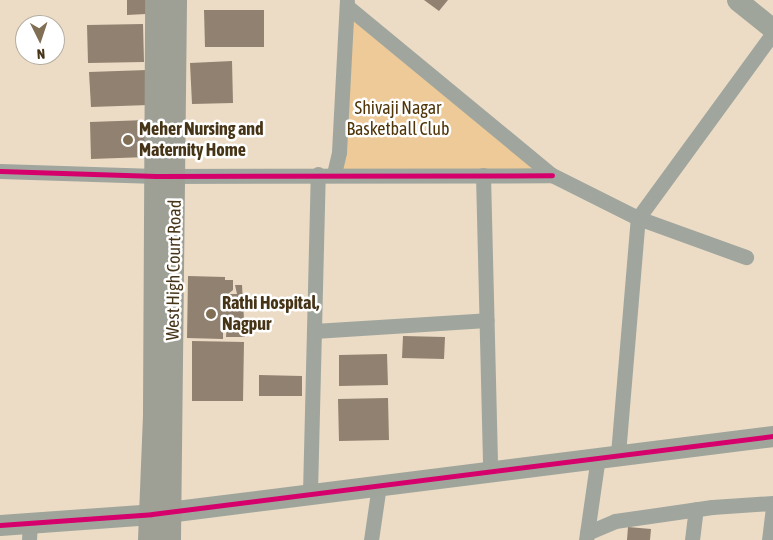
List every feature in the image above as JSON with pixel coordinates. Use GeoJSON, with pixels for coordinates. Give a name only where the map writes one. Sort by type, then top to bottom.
{"type":"FeatureCollection","features":[{"type":"Feature","properties":{"kind":"main road","name":"West High Court Road"},"geometry":{"type":"LineString","coordinates":[[157,0],[166,176]]}},
{"type":"Feature","properties":{"kind":"main road","name":"West High Court Road"},"geometry":{"type":"LineString","coordinates":[[168,540],[162,512],[166,176],[175,0]]}},
{"type":"Feature","properties":{"kind":"main road","name":"West High Court Road"},"geometry":{"type":"LineString","coordinates":[[150,540],[162,512]]}},
{"type":"Feature","properties":{"kind":"street"},"geometry":{"type":"LineString","coordinates":[[737,0],[773,28]]}},
{"type":"Feature","properties":{"kind":"street"},"geometry":{"type":"LineString","coordinates":[[334,174],[339,152],[347,4]]}},
{"type":"Feature","properties":{"kind":"street"},"geometry":{"type":"LineString","coordinates":[[347,4],[552,175],[638,218],[746,257]]}},
{"type":"Feature","properties":{"kind":"street"},"geometry":{"type":"LineString","coordinates":[[587,537],[608,456],[638,218],[773,33]]}},
{"type":"Feature","properties":{"kind":"street"},"geometry":{"type":"LineString","coordinates":[[0,171],[166,176],[318,174],[552,175]]}},
{"type":"Feature","properties":{"kind":"street"},"geometry":{"type":"LineString","coordinates":[[310,493],[318,174]]}},
{"type":"Feature","properties":{"kind":"street"},"geometry":{"type":"LineString","coordinates":[[483,174],[490,470]]}},
{"type":"Feature","properties":{"kind":"street"},"geometry":{"type":"LineString","coordinates":[[314,330],[487,320]]}},
{"type":"Feature","properties":{"kind":"street"},"geometry":{"type":"LineString","coordinates":[[0,526],[30,532],[162,512],[773,436]]}},
{"type":"Feature","properties":{"kind":"street"},"geometry":{"type":"LineString","coordinates":[[371,540],[379,485]]}},
{"type":"Feature","properties":{"kind":"street"},"geometry":{"type":"LineString","coordinates":[[587,537],[615,521],[696,509],[773,503]]}},
{"type":"Feature","properties":{"kind":"street"},"geometry":{"type":"LineString","coordinates":[[692,540],[696,509]]}},
{"type":"Feature","properties":{"kind":"street"},"geometry":{"type":"LineString","coordinates":[[769,540],[773,509]]}},
{"type":"Feature","properties":{"kind":"green space","name":"Shivaji Nagar Basketball Club"},"geometry":{"type":"Polygon","coordinates":[[[352,15],[552,175],[339,170],[352,15]]]}},
{"type":"Feature","properties":{"kind":"building"},"geometry":{"type":"Polygon","coordinates":[[[127,0],[146,0],[146,14],[127,15],[127,0]]]}},
{"type":"Feature","properties":{"kind":"building"},"geometry":{"type":"Polygon","coordinates":[[[424,0],[448,0],[439,11],[424,0]]]}},
{"type":"Feature","properties":{"kind":"building"},"geometry":{"type":"Polygon","coordinates":[[[204,10],[264,10],[264,47],[205,47],[204,10]]]}},
{"type":"Feature","properties":{"kind":"building"},"geometry":{"type":"Polygon","coordinates":[[[143,24],[144,62],[88,63],[87,25],[143,24]]]}},
{"type":"Feature","properties":{"kind":"building"},"geometry":{"type":"Polygon","coordinates":[[[232,61],[233,103],[192,104],[190,63],[232,61]]]}},
{"type":"Feature","properties":{"kind":"building"},"geometry":{"type":"Polygon","coordinates":[[[147,70],[149,105],[91,107],[89,72],[147,70]]]}},
{"type":"Feature","properties":{"kind":"building"},"geometry":{"type":"Polygon","coordinates":[[[146,120],[147,157],[91,159],[90,122],[146,120]]]}},
{"type":"Feature","properties":{"kind":"building"},"geometry":{"type":"Polygon","coordinates":[[[188,276],[225,277],[225,280],[233,280],[233,290],[228,294],[237,294],[235,285],[242,285],[245,337],[226,337],[227,323],[223,323],[223,339],[187,338],[188,276]]]}},
{"type":"Feature","properties":{"kind":"building"},"geometry":{"type":"Polygon","coordinates":[[[403,336],[445,337],[444,359],[402,358],[403,336]]]}},
{"type":"Feature","properties":{"kind":"building"},"geometry":{"type":"Polygon","coordinates":[[[192,341],[244,342],[243,401],[192,401],[192,341]]]}},
{"type":"Feature","properties":{"kind":"building"},"geometry":{"type":"Polygon","coordinates":[[[387,354],[388,385],[339,386],[339,355],[387,354]]]}},
{"type":"Feature","properties":{"kind":"building"},"geometry":{"type":"Polygon","coordinates":[[[259,375],[302,376],[302,396],[259,396],[259,375]]]}},
{"type":"Feature","properties":{"kind":"building"},"geometry":{"type":"Polygon","coordinates":[[[388,398],[389,440],[339,441],[338,399],[388,398]]]}},
{"type":"Feature","properties":{"kind":"building"},"geometry":{"type":"Polygon","coordinates":[[[628,527],[651,529],[650,540],[627,540],[628,527]]]}},
{"type":"Feature","properties":{"kind":"cycle path"},"geometry":{"type":"LineString","coordinates":[[0,171],[156,176],[552,175]]}},
{"type":"Feature","properties":{"kind":"cycle path"},"geometry":{"type":"LineString","coordinates":[[0,525],[152,514],[773,436]]}},
{"type":"Feature","properties":{"kind":"place","name":"Meher Nursing and Maternity Home"},"geometry":{"type":"Point","coordinates":[128,140]}},
{"type":"Feature","properties":{"kind":"place","name":"Rathi Hospital, Nagpur"},"geometry":{"type":"Point","coordinates":[211,314]}}]}
